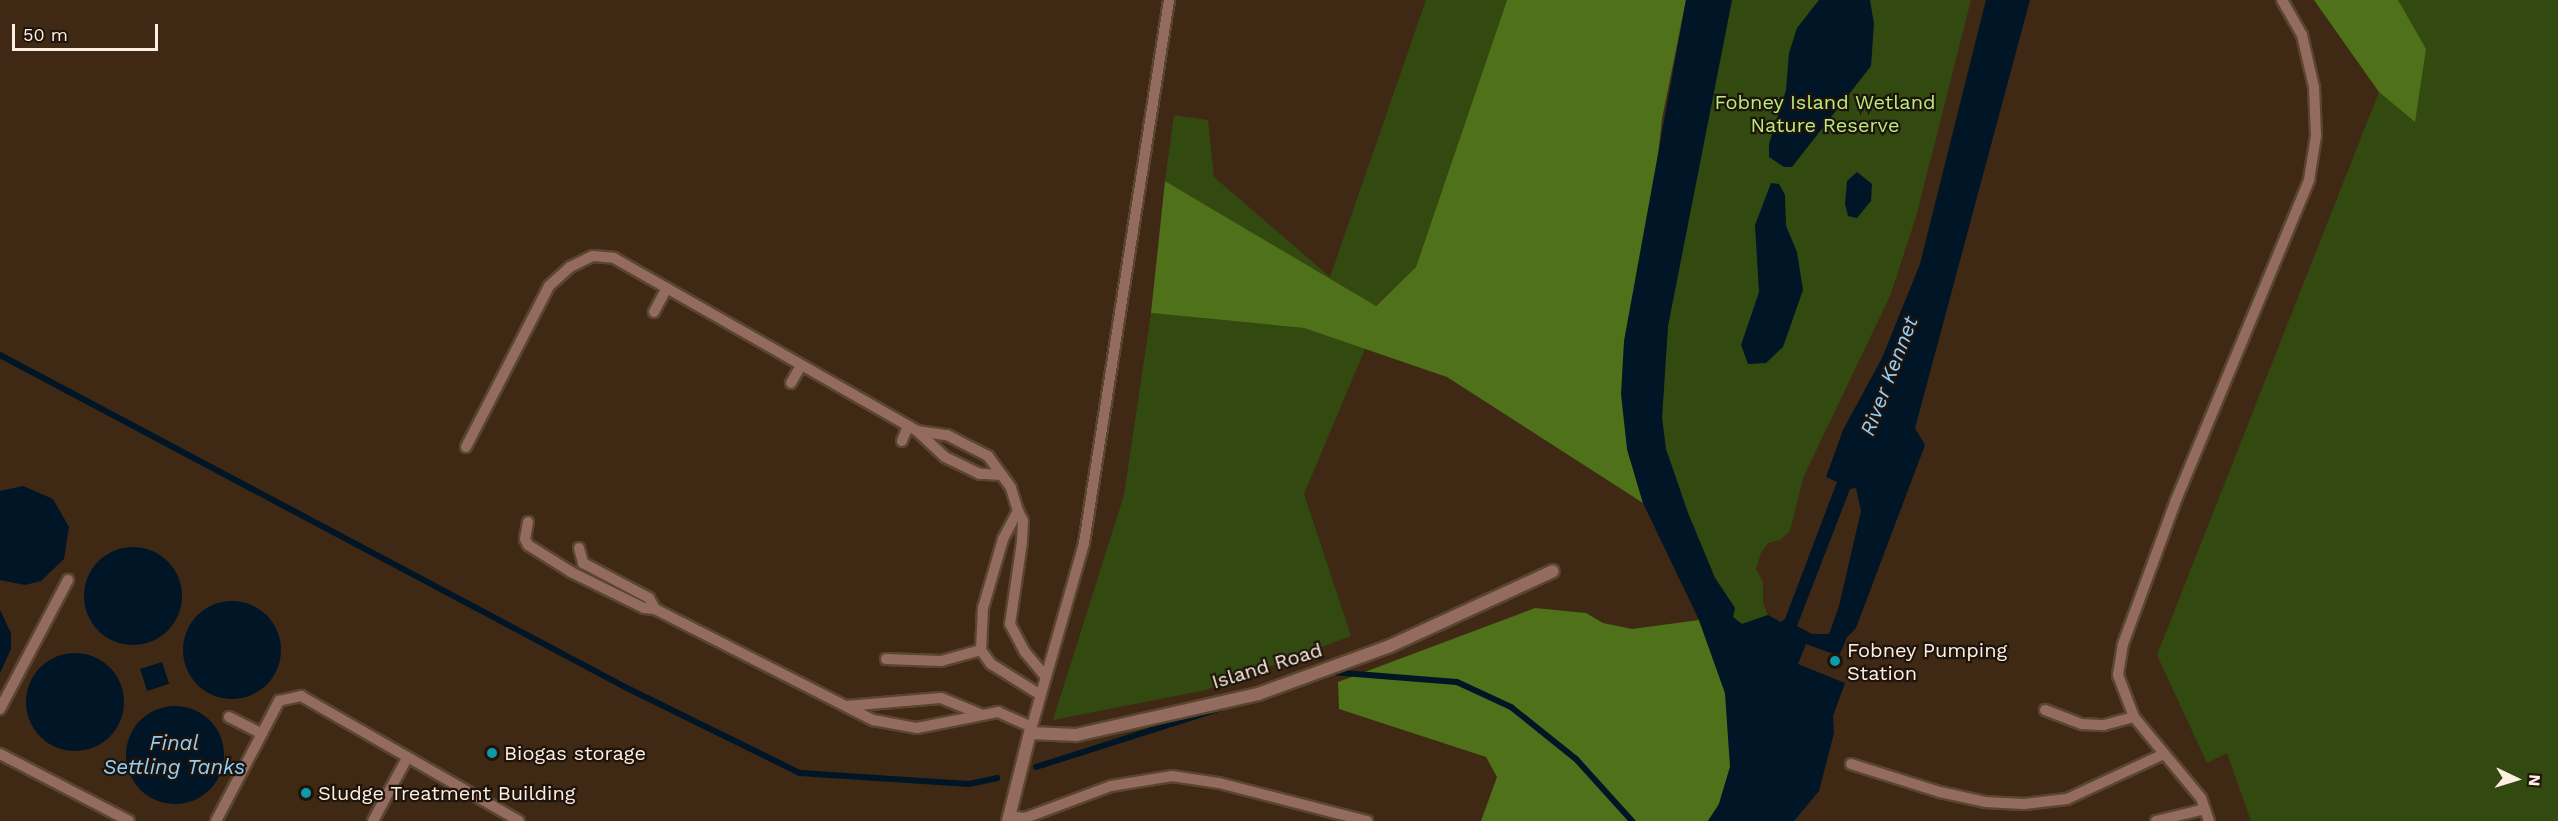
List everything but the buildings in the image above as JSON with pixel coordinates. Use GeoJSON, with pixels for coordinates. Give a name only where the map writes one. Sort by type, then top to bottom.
{"type":"FeatureCollection","features":[{"type":"Feature","properties":{"kind":"street","name":"Island Road"},"geometry":{"type":"LineString","coordinates":[[1030,730],[1076,735],[1258,694],[1390,646],[1553,571]]}},
{"type":"Feature","properties":{"kind":"street"},"geometry":{"type":"LineString","coordinates":[[1008,818],[1030,730]]}},
{"type":"Feature","properties":{"kind":"lane"},"geometry":{"type":"LineString","coordinates":[[528,522],[525,539],[528,545],[571,572],[645,608],[655,609],[843,706],[890,726],[938,727],[980,714],[1006,714],[1030,730],[1084,543],[1169,0]]}},
{"type":"Feature","properties":{"kind":"lane"},"geometry":{"type":"LineString","coordinates":[[2209,821],[2201,798],[2162,755],[2134,717],[2118,675],[2123,644],[2205,426],[2309,180],[2316,136],[2313,87],[2302,35],[2282,0]]}},
{"type":"Feature","properties":{"kind":"lane"},"geometry":{"type":"LineString","coordinates":[[466,447],[549,286],[581,259],[604,255],[667,288],[913,428],[945,457],[980,474],[1002,475]]}},
{"type":"Feature","properties":{"kind":"lane"},"geometry":{"type":"LineString","coordinates":[[654,312],[667,288]]}},
{"type":"Feature","properties":{"kind":"lane"},"geometry":{"type":"LineString","coordinates":[[791,383],[801,366]]}},
{"type":"Feature","properties":{"kind":"lane"},"geometry":{"type":"LineString","coordinates":[[913,428],[947,435],[988,456],[1017,500],[1018,511],[1023,521],[1022,542],[1010,624],[1020,645],[1045,676]]}},
{"type":"Feature","properties":{"kind":"lane"},"geometry":{"type":"LineString","coordinates":[[902,441],[913,428]]}},
{"type":"Feature","properties":{"kind":"lane"},"geometry":{"type":"LineString","coordinates":[[1018,511],[1004,538],[983,608],[981,650],[991,664],[1040,694]]}},
{"type":"Feature","properties":{"kind":"lane"},"geometry":{"type":"LineString","coordinates":[[579,548],[583,563],[649,598],[655,609]]}},
{"type":"Feature","properties":{"kind":"lane"},"geometry":{"type":"LineString","coordinates":[[0,710],[68,580]]}},
{"type":"Feature","properties":{"kind":"lane"},"geometry":{"type":"LineString","coordinates":[[886,659],[940,661],[981,650]]}},
{"type":"Feature","properties":{"kind":"lane"},"geometry":{"type":"LineString","coordinates":[[216,821],[279,701],[302,696],[399,749],[407,758],[519,821]]}},
{"type":"Feature","properties":{"kind":"lane"},"geometry":{"type":"LineString","coordinates":[[843,706],[940,698],[980,714]]}},
{"type":"Feature","properties":{"kind":"lane"},"geometry":{"type":"LineString","coordinates":[[2045,710],[2082,724],[2104,725],[2134,717]]}},
{"type":"Feature","properties":{"kind":"lane"},"geometry":{"type":"LineString","coordinates":[[229,717],[262,734]]}},
{"type":"Feature","properties":{"kind":"lane"},"geometry":{"type":"LineString","coordinates":[[0,754],[129,821]]}},
{"type":"Feature","properties":{"kind":"lane"},"geometry":{"type":"LineString","coordinates":[[1851,764],[1940,792],[1985,802],[2024,804],[2067,799],[2162,755]]}},
{"type":"Feature","properties":{"kind":"lane"},"geometry":{"type":"LineString","coordinates":[[373,821],[407,758]]}},
{"type":"Feature","properties":{"kind":"lane"},"geometry":{"type":"LineString","coordinates":[[1008,818],[1025,818],[1111,786],[1172,776],[1219,783],[1367,821]]}},
{"type":"Feature","properties":{"kind":"lane"},"geometry":{"type":"LineString","coordinates":[[2156,821],[2205,809]]}},
{"type":"Feature","properties":{"kind":"green space"},"geometry":{"type":"Polygon","coordinates":[[[1426,0],[1507,0],[1416,267],[1375,306],[1165,181],[1174,115],[1208,120],[1214,177],[1330,277],[1426,0]]]}},
{"type":"Feature","properties":{"kind":"green space"},"geometry":{"type":"Polygon","coordinates":[[[1507,0],[1686,0],[1662,119],[1627,449],[1643,503],[1447,377],[1304,328],[1151,313],[1165,181],[1376,306],[1416,267],[1507,0]]]}},
{"type":"Feature","properties":{"kind":"green space","name":"Fobney Island Wetland Nature Reserve"},"geometry":{"type":"Polygon","coordinates":[[[1732,0],[1971,0],[1916,217],[1890,296],[1803,478],[1790,531],[1780,540],[1768,543],[1761,553],[1756,569],[1763,582],[1763,603],[1768,615],[1741,624],[1733,617],[1735,608],[1715,578],[1688,513],[1666,449],[1662,418],[1668,326],[1732,0]]]}},
{"type":"Feature","properties":{"kind":"green space"},"geometry":{"type":"Polygon","coordinates":[[[2314,0],[2558,0],[2558,821],[2251,821],[2227,753],[2207,763],[2157,655],[2379,92],[2314,0]]]}},
{"type":"Feature","properties":{"kind":"green space"},"geometry":{"type":"Polygon","coordinates":[[[2314,0],[2398,0],[2426,49],[2415,122],[2379,92],[2314,0]]]}},
{"type":"Feature","properties":{"kind":"green space"},"geometry":{"type":"Polygon","coordinates":[[[1151,313],[1304,328],[1365,349],[1304,494],[1351,636],[1206,690],[1053,720],[1124,495],[1151,313]]]}},
{"type":"Feature","properties":{"kind":"green space"},"geometry":{"type":"Polygon","coordinates":[[[1535,608],[1586,613],[1603,623],[1632,629],[1699,620],[1725,693],[1730,725],[1730,767],[1719,804],[1708,821],[1481,821],[1497,777],[1486,757],[1339,709],[1338,682],[1535,608]]]}},
{"type":"Feature","properties":{"kind":"water","name":"River Kennet"},"geometry":{"type":"Polygon","coordinates":[[[1686,0],[1732,0],[1668,326],[1662,418],[1666,449],[1688,513],[1715,578],[1735,608],[1733,617],[1742,624],[1768,615],[1781,622],[1785,619],[1837,482],[1826,477],[1843,430],[1882,358],[1920,264],[1986,0],[2030,0],[1915,428],[1925,445],[1856,628],[1847,637],[1839,656],[1806,644],[1798,664],[1845,683],[1833,716],[1834,733],[1819,791],[1794,821],[1708,821],[1719,804],[1730,767],[1725,693],[1699,620],[1643,503],[1627,449],[1621,394],[1624,341],[1686,0]],[[1856,488],[1850,489],[1797,626],[1812,634],[1829,634],[1839,606],[1861,511],[1856,488]]]}},
{"type":"Feature","properties":{"kind":"water"},"geometry":{"type":"Polygon","coordinates":[[[1819,0],[1870,0],[1874,24],[1871,66],[1792,167],[1784,167],[1769,157],[1769,144],[1786,90],[1789,53],[1797,28],[1819,0]]]}},
{"type":"Feature","properties":{"kind":"water"},"geometry":{"type":"Polygon","coordinates":[[[1857,172],[1872,184],[1871,201],[1857,218],[1848,216],[1845,204],[1847,181],[1857,172]]]}},
{"type":"Feature","properties":{"kind":"water"},"geometry":{"type":"Polygon","coordinates":[[[1771,183],[1779,184],[1785,195],[1786,226],[1797,252],[1803,290],[1783,347],[1766,363],[1748,364],[1741,345],[1759,292],[1755,225],[1771,183]]]}},
{"type":"Feature","properties":{"kind":"water"},"geometry":{"type":"Polygon","coordinates":[[[23,486],[53,499],[69,527],[64,559],[41,581],[25,585],[0,580],[0,491],[23,486]]]}},
{"type":"Feature","properties":{"kind":"water"},"geometry":{"type":"Polygon","coordinates":[[[133,547],[152,551],[168,561],[178,577],[182,596],[178,615],[168,631],[152,641],[133,645],[114,641],[98,631],[88,615],[84,596],[88,577],[98,561],[114,551],[133,547]]]}},
{"type":"Feature","properties":{"kind":"water","name":"Final Settling Tanks"},"geometry":{"type":"Polygon","coordinates":[[[232,601],[251,605],[267,615],[277,631],[281,650],[277,669],[267,685],[251,695],[232,699],[213,695],[197,685],[187,669],[183,650],[187,631],[197,615],[213,605],[232,601]]]}},
{"type":"Feature","properties":{"kind":"water"},"geometry":{"type":"Polygon","coordinates":[[[0,610],[11,633],[11,649],[0,673],[0,610]]]}},
{"type":"Feature","properties":{"kind":"water","name":"Final Settling Tanks"},"geometry":{"type":"Polygon","coordinates":[[[75,653],[94,657],[110,667],[120,683],[124,702],[120,721],[110,737],[94,747],[75,751],[56,747],[40,737],[30,721],[26,702],[30,683],[40,667],[56,657],[75,653]]]}},
{"type":"Feature","properties":{"kind":"water"},"geometry":{"type":"Polygon","coordinates":[[[162,662],[169,684],[147,691],[140,669],[162,662]]]}},
{"type":"Feature","properties":{"kind":"water","name":"Final Settling Tanks"},"geometry":{"type":"Polygon","coordinates":[[[175,706],[194,710],[210,720],[220,736],[224,755],[220,774],[210,790],[194,800],[175,804],[156,800],[140,790],[130,774],[126,755],[130,736],[140,720],[156,710],[175,706]]]}},
{"type":"Feature","properties":{"kind":"waterway"},"geometry":{"type":"LineString","coordinates":[[0,355],[625,687],[800,773],[969,784],[997,778]]}},
{"type":"Feature","properties":{"kind":"waterway"},"geometry":{"type":"LineString","coordinates":[[1331,672],[1457,682],[1511,707],[1576,759],[1632,821]]}},
{"type":"Feature","properties":{"kind":"waterway"},"geometry":{"type":"LineString","coordinates":[[1036,767],[1221,708]]}},
{"type":"Feature","properties":{"kind":"place","name":"Fobney Pumping Station"},"geometry":{"type":"Point","coordinates":[1835,661]}},
{"type":"Feature","properties":{"kind":"place","name":"Biogas storage"},"geometry":{"type":"Point","coordinates":[492,753]}},
{"type":"Feature","properties":{"kind":"place","name":"Sludge Treatment Building"},"geometry":{"type":"Point","coordinates":[306,793]}}]}
